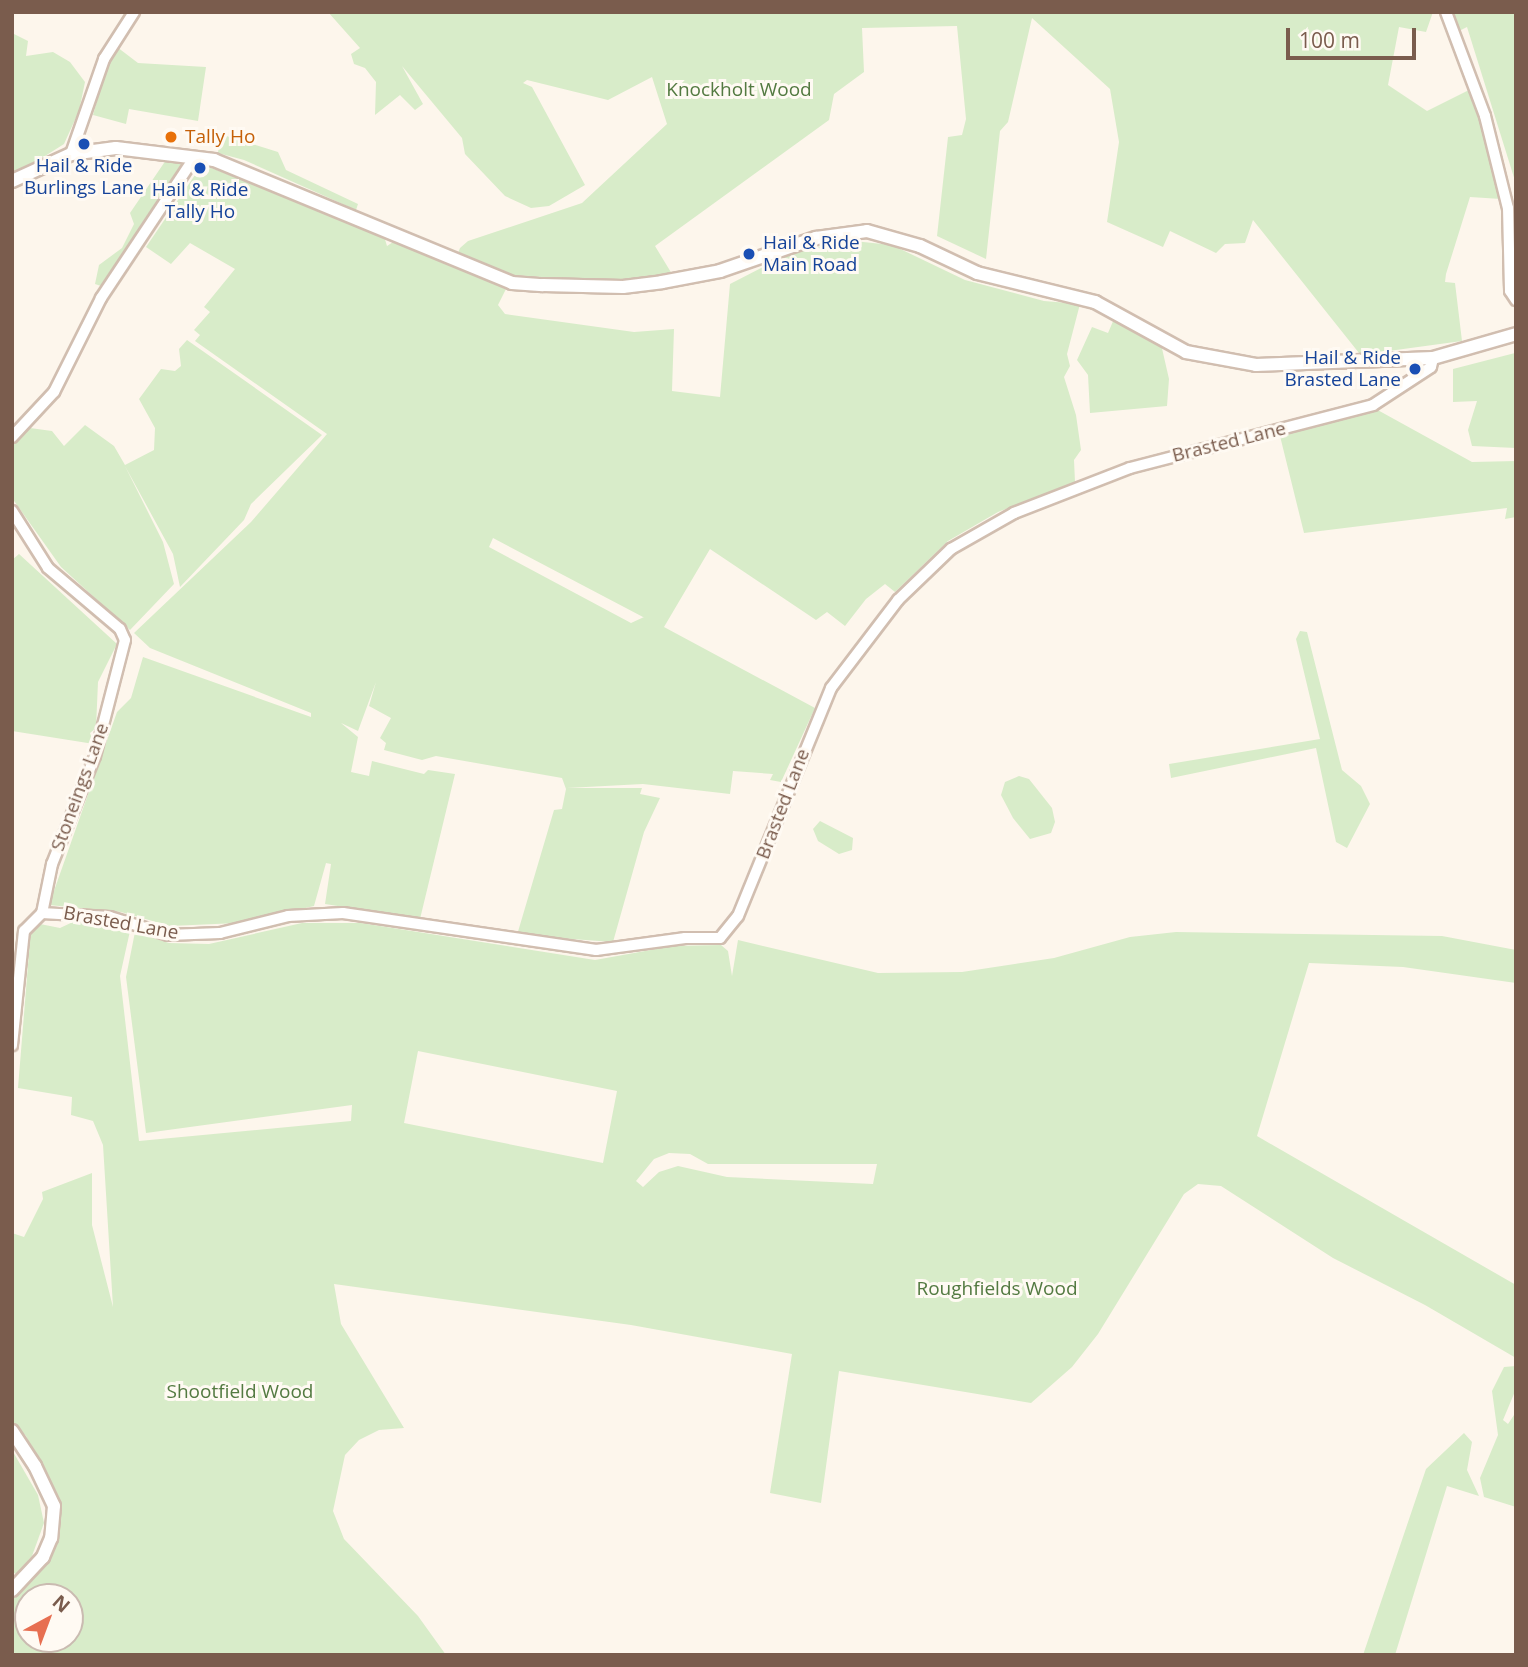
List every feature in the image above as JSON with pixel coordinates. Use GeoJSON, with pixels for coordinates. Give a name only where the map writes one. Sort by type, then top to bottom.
{"type":"FeatureCollection","features":[{"type":"Feature","properties":{"kind":"street"},"geometry":{"type":"LineString","coordinates":[[71,154],[104,60],[134,12]]}},
{"type":"Feature","properties":{"kind":"street"},"geometry":{"type":"LineString","coordinates":[[1446,12],[1485,116],[1505,195],[1510,291],[1516,300]]}},
{"type":"Feature","properties":{"kind":"street"},"geometry":{"type":"LineString","coordinates":[[12,181],[71,154],[116,148],[231,164],[512,283],[623,287],[662,282],[720,271],[816,237],[867,231],[920,246],[977,273],[1096,302],[1186,352],[1256,365],[1368,364],[1433,358],[1516,334]]}},
{"type":"Feature","properties":{"kind":"street"},"geometry":{"type":"LineString","coordinates":[[12,437],[54,392],[101,298],[194,158]]}},
{"type":"Feature","properties":{"kind":"street","name":"Brasted Lane"},"geometry":{"type":"LineString","coordinates":[[43,913],[110,917],[168,934],[220,933],[288,916],[343,913],[596,950],[685,937],[720,939],[738,916],[831,688],[898,600],[951,549],[1014,513],[1130,468],[1373,405],[1431,367],[1433,358]]}},
{"type":"Feature","properties":{"kind":"street","name":"Stoneings Lane"},"geometry":{"type":"LineString","coordinates":[[12,511],[48,568],[120,629],[125,640],[95,756],[52,864],[43,913]]}},
{"type":"Feature","properties":{"kind":"street"},"geometry":{"type":"LineString","coordinates":[[12,1045],[24,931],[43,913]]}},
{"type":"Feature","properties":{"kind":"street"},"geometry":{"type":"LineString","coordinates":[[12,1432],[35,1466],[54,1506],[51,1538],[43,1557],[12,1590]]}},
{"type":"Feature","properties":{"kind":"green space","name":"Knockholt Wood"},"geometry":{"type":"Polygon","coordinates":[[[328,12],[1433,12],[1426,32],[1399,27],[1388,85],[1427,111],[1471,89],[1501,199],[1470,197],[1446,274],[1445,282],[1455,283],[1462,341],[1374,353],[1372,359],[1359,359],[1359,353],[1253,220],[1245,243],[1225,244],[1216,253],[1170,231],[1163,247],[1107,222],[1119,142],[1110,89],[1032,18],[1008,122],[1000,131],[986,259],[937,236],[948,137],[962,135],[966,119],[957,26],[862,28],[864,72],[834,94],[829,120],[655,246],[672,274],[617,282],[512,275],[458,253],[460,248],[468,241],[582,203],[667,124],[652,77],[608,100],[527,80],[523,83],[532,87],[585,185],[549,206],[531,208],[505,196],[465,154],[462,138],[402,66],[423,104],[415,110],[400,95],[375,115],[376,82],[365,68],[354,64],[351,54],[360,48],[328,12]]]}},
{"type":"Feature","properties":{"kind":"green space"},"geometry":{"type":"Polygon","coordinates":[[[1453,12],[1516,12],[1516,184],[1467,27],[1459,31],[1453,12]]]}},
{"type":"Feature","properties":{"kind":"green space"},"geometry":{"type":"Polygon","coordinates":[[[12,33],[28,41],[26,56],[53,52],[70,62],[85,82],[79,111],[64,144],[12,177],[12,33]]]}},
{"type":"Feature","properties":{"kind":"green space"},"geometry":{"type":"Polygon","coordinates":[[[117,47],[138,63],[206,67],[198,121],[129,109],[126,124],[93,115],[107,65],[117,47]]]}},
{"type":"Feature","properties":{"kind":"green space"},"geometry":{"type":"Polygon","coordinates":[[[220,134],[278,152],[286,170],[358,204],[356,210],[244,160],[218,153],[220,134]]]}},
{"type":"Feature","properties":{"kind":"green space"},"geometry":{"type":"Polygon","coordinates":[[[166,160],[186,162],[104,287],[95,284],[99,265],[122,248],[134,224],[130,213],[166,160]]]}},
{"type":"Feature","properties":{"kind":"green space"},"geometry":{"type":"Polygon","coordinates":[[[209,167],[384,236],[387,246],[396,240],[508,285],[498,305],[505,314],[634,332],[674,329],[672,391],[720,397],[730,284],[786,255],[844,240],[892,245],[965,280],[1044,301],[1080,304],[1067,354],[1070,366],[1064,377],[1076,415],[1081,450],[1074,460],[1075,482],[998,512],[948,541],[895,592],[885,584],[866,599],[845,626],[827,612],[816,620],[710,549],[664,627],[815,708],[781,782],[770,780],[773,774],[733,771],[730,794],[643,784],[567,788],[642,788],[640,794],[660,798],[644,832],[613,942],[517,935],[554,810],[562,809],[566,789],[562,778],[436,756],[422,760],[384,750],[386,743],[380,738],[391,718],[369,706],[376,682],[358,731],[341,723],[358,737],[351,772],[369,776],[372,761],[424,774],[428,770],[455,774],[420,919],[325,904],[331,864],[326,863],[314,906],[238,923],[170,926],[121,912],[49,905],[117,712],[131,698],[143,657],[311,717],[311,713],[150,648],[134,633],[251,522],[327,434],[195,341],[200,335],[194,330],[210,312],[204,307],[235,269],[190,243],[171,264],[146,247],[199,169],[209,167]],[[493,538],[489,547],[631,623],[644,617],[493,538]]]}},
{"type":"Feature","properties":{"kind":"green space"},"geometry":{"type":"Polygon","coordinates":[[[1114,319],[1161,344],[1169,379],[1167,406],[1090,413],[1088,375],[1077,360],[1092,327],[1108,333],[1114,319]]]}},
{"type":"Feature","properties":{"kind":"green space"},"geometry":{"type":"Polygon","coordinates":[[[187,340],[322,435],[251,504],[244,520],[180,587],[173,554],[125,466],[163,542],[174,584],[130,630],[61,567],[12,498],[12,445],[30,428],[52,431],[64,446],[85,425],[114,446],[125,465],[154,450],[155,428],[139,399],[161,369],[175,371],[181,366],[179,349],[187,340]]]}},
{"type":"Feature","properties":{"kind":"green space"},"geometry":{"type":"Polygon","coordinates":[[[1515,353],[1516,448],[1472,446],[1468,430],[1477,401],[1453,402],[1453,369],[1515,353]]]}},
{"type":"Feature","properties":{"kind":"green space"},"geometry":{"type":"Polygon","coordinates":[[[1374,408],[1472,462],[1516,461],[1516,517],[1505,519],[1507,508],[1304,533],[1280,436],[1374,408]]]}},
{"type":"Feature","properties":{"kind":"green space"},"geometry":{"type":"Polygon","coordinates":[[[19,554],[117,644],[98,682],[96,728],[90,733],[94,744],[12,731],[12,560],[19,554]]]}},
{"type":"Feature","properties":{"kind":"green space"},"geometry":{"type":"Polygon","coordinates":[[[1300,631],[1307,632],[1342,770],[1361,786],[1370,804],[1347,848],[1336,842],[1316,748],[1171,778],[1169,764],[1320,739],[1296,639],[1300,631]]]}},
{"type":"Feature","properties":{"kind":"green space"},"geometry":{"type":"Polygon","coordinates":[[[1019,776],[1029,779],[1052,808],[1055,822],[1051,833],[1030,839],[1013,818],[1001,795],[1005,782],[1019,776]]]}},
{"type":"Feature","properties":{"kind":"green space"},"geometry":{"type":"Polygon","coordinates":[[[820,821],[853,838],[852,850],[839,854],[818,841],[813,829],[820,821]]]}},
{"type":"Feature","properties":{"kind":"green space"},"geometry":{"type":"Polygon","coordinates":[[[75,921],[130,931],[120,976],[139,1141],[351,1121],[352,1105],[146,1133],[126,977],[135,932],[169,943],[209,944],[302,923],[361,923],[595,960],[673,946],[721,945],[728,951],[732,976],[738,940],[878,973],[962,972],[1054,958],[1130,937],[1176,932],[1442,936],[1516,950],[1516,983],[1403,967],[1309,963],[1257,1136],[1516,1285],[1516,1358],[1425,1305],[1333,1258],[1221,1186],[1198,1184],[1184,1194],[1098,1334],[1072,1367],[1031,1403],[839,1371],[821,1503],[770,1493],[792,1354],[631,1325],[334,1284],[341,1324],[404,1428],[379,1430],[359,1440],[345,1455],[333,1511],[344,1539],[418,1616],[446,1655],[12,1655],[14,1595],[14,1653],[84,1653],[84,1583],[25,1583],[48,1559],[59,1534],[59,1509],[26,1436],[12,1421],[12,1233],[24,1237],[43,1199],[42,1192],[92,1173],[92,1225],[113,1307],[103,1145],[93,1121],[71,1115],[72,1097],[18,1088],[31,928],[35,923],[60,928],[75,921]],[[418,1051],[404,1123],[603,1163],[617,1091],[418,1051]],[[669,1153],[654,1159],[636,1181],[643,1187],[659,1172],[678,1166],[727,1177],[873,1184],[877,1164],[708,1164],[690,1154],[669,1153]]]}},
{"type":"Feature","properties":{"kind":"green space"},"geometry":{"type":"Polygon","coordinates":[[[1516,1366],[1516,1389],[1503,1420],[1508,1424],[1516,1412],[1516,1507],[1484,1497],[1480,1478],[1498,1435],[1492,1391],[1504,1367],[1516,1366]]]}},
{"type":"Feature","properties":{"kind":"green space"},"geometry":{"type":"Polygon","coordinates":[[[1464,1433],[1472,1442],[1467,1470],[1479,1496],[1447,1486],[1395,1655],[1363,1655],[1426,1469],[1464,1433]]]}},
{"type":"Feature","properties":{"kind":"green space"},"geometry":{"type":"Polygon","coordinates":[[[12,1450],[38,1495],[44,1523],[32,1556],[16,1574],[12,1572],[12,1450]]]}},
{"type":"Feature","properties":{"kind":"place","name":"Tally Ho"},"geometry":{"type":"Point","coordinates":[171,137]}},
{"type":"Feature","properties":{"kind":"place","name":"Hail & Ride Burlings Lane"},"geometry":{"type":"Point","coordinates":[84,144]}},
{"type":"Feature","properties":{"kind":"place","name":"Hail & Ride Tally Ho"},"geometry":{"type":"Point","coordinates":[200,168]}},
{"type":"Feature","properties":{"kind":"place","name":"Hail & Ride Main Road"},"geometry":{"type":"Point","coordinates":[749,254]}},
{"type":"Feature","properties":{"kind":"place","name":"Hail & Ride Brasted Lane"},"geometry":{"type":"Point","coordinates":[1415,369]}},
{"type":"Feature","properties":{"kind":"park label","name":"Roughfields Wood"},"geometry":{"type":"Point","coordinates":[997,1289]}},
{"type":"Feature","properties":{"kind":"park label","name":"Shootfield Wood"},"geometry":{"type":"Point","coordinates":[240,1392]}}]}
